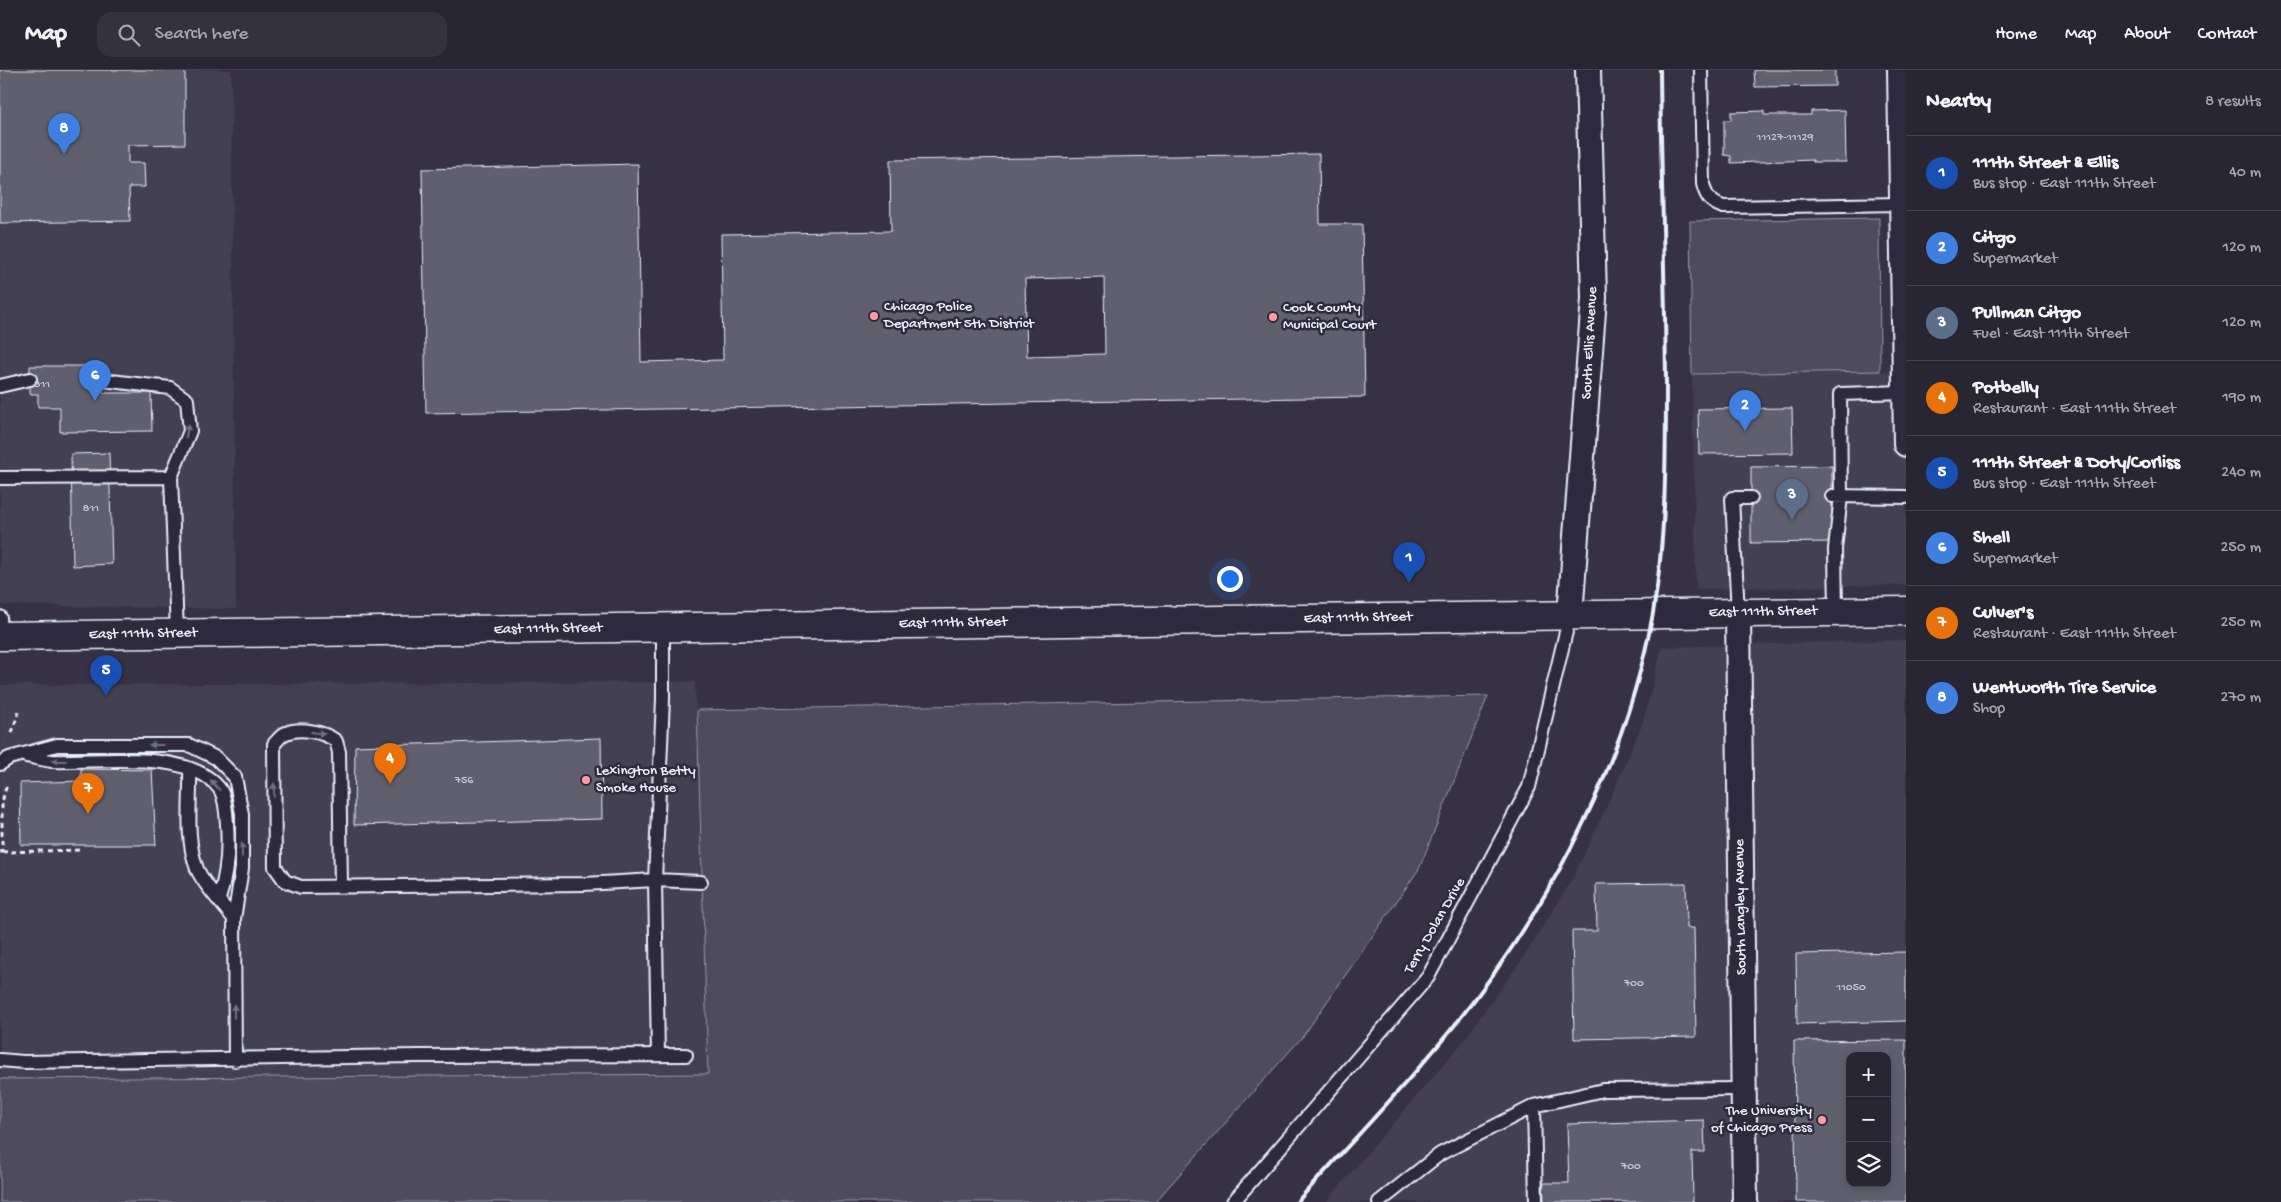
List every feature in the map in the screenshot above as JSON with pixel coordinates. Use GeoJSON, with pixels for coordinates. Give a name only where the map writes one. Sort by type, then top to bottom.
{"type":"FeatureCollection","features":[{"type":"Feature","properties":{"kind":"main road","name":"East 111th Street"},"geometry":{"type":"LineString","coordinates":[[0,630],[177,633],[1906,610]]}},
{"type":"Feature","properties":{"kind":"street","name":"South Ellis Avenue"},"geometry":{"type":"LineString","coordinates":[[1570,615],[1594,298],[1588,70]]}},
{"type":"Feature","properties":{"kind":"street"},"geometry":{"type":"LineString","coordinates":[[1900,70],[1906,444]]}},
{"type":"Feature","properties":{"kind":"street","name":"South Langley Avenue"},"geometry":{"type":"LineString","coordinates":[[1738,612],[1746,1202]]}},
{"type":"Feature","properties":{"kind":"lane"},"geometry":{"type":"LineString","coordinates":[[1701,70],[1703,184],[1705,195],[1712,203],[1723,207],[1901,204]]}},
{"type":"Feature","properties":{"kind":"lane"},"geometry":{"type":"LineString","coordinates":[[0,386],[30,379]]}},
{"type":"Feature","properties":{"kind":"lane"},"geometry":{"type":"LineString","coordinates":[[103,380],[170,388],[187,400],[190,431],[171,477],[177,633]]}},
{"type":"Feature","properties":{"kind":"lane"},"geometry":{"type":"LineString","coordinates":[[1836,612],[1835,549],[1840,394],[1905,386]]}},
{"type":"Feature","properties":{"kind":"lane"},"geometry":{"type":"LineString","coordinates":[[0,478],[171,477]]}},
{"type":"Feature","properties":{"kind":"lane"},"geometry":{"type":"LineString","coordinates":[[1837,496],[1906,497]]}},
{"type":"Feature","properties":{"kind":"lane"},"geometry":{"type":"LineString","coordinates":[[1738,612],[1732,498],[1751,498]]}},
{"type":"Feature","properties":{"kind":"lane","name":"Terry Dolan Drive"},"geometry":{"type":"LineString","coordinates":[[1233,1202],[1428,977],[1529,787],[1570,615]]}},
{"type":"Feature","properties":{"kind":"lane"},"geometry":{"type":"LineString","coordinates":[[658,1054],[654,880],[663,699],[663,627]]}},
{"type":"Feature","properties":{"kind":"lane"},"geometry":{"type":"LineString","coordinates":[[342,885],[339,752],[336,741],[326,734],[305,732],[285,734],[274,744],[275,867],[285,881],[301,886],[584,884],[654,880],[701,882]]}},
{"type":"Feature","properties":{"kind":"lane"},"geometry":{"type":"LineString","coordinates":[[0,764],[9,758],[57,745],[189,745],[216,758],[235,777],[242,814],[242,868],[234,919],[234,1060]]}},
{"type":"Feature","properties":{"kind":"lane"},"geometry":{"type":"LineString","coordinates":[[24,755],[50,761],[130,761],[177,764],[204,774],[220,789],[226,810],[228,846],[226,875],[219,899]]}},
{"type":"Feature","properties":{"kind":"lane"},"geometry":{"type":"LineString","coordinates":[[190,769],[192,854],[198,870],[234,919]]}},
{"type":"Feature","properties":{"kind":"lane"},"geometry":{"type":"LineString","coordinates":[[0,1060],[23,1062],[686,1054]]}},
{"type":"Feature","properties":{"kind":"lane"},"geometry":{"type":"LineString","coordinates":[[1379,1202],[1440,1154],[1534,1106],[1603,1090],[1744,1089]]}},
{"type":"Feature","properties":{"kind":"lane"},"geometry":{"type":"LineString","coordinates":[[1534,1106],[1536,1202]]}},
{"type":"Feature","properties":{"kind":"path"},"geometry":{"type":"LineString","coordinates":[[2,852],[80,850]]}},
{"type":"Feature","properties":{"kind":"shaded area"},"geometry":{"type":"Polygon","coordinates":[[[0,70],[231,70],[236,609],[0,605],[0,70]]]}},
{"type":"Feature","properties":{"kind":"shaded area"},"geometry":{"type":"Polygon","coordinates":[[[1879,218],[1880,371],[1692,374],[1690,221],[1879,218]]]}},
{"type":"Feature","properties":{"kind":"shaded area"},"geometry":{"type":"Polygon","coordinates":[[[1906,371],[1906,585],[1696,589],[1692,374],[1906,371]]]}},
{"type":"Feature","properties":{"kind":"shaded area"},"geometry":{"type":"Polygon","coordinates":[[[1906,640],[1906,1202],[1326,1202],[1461,1044],[1526,954],[1574,876],[1643,722],[1662,647],[1906,640]]]}},
{"type":"Feature","properties":{"kind":"shaded area"},"geometry":{"type":"Polygon","coordinates":[[[695,682],[708,1074],[0,1079],[0,685],[695,682]]]}},
{"type":"Feature","properties":{"kind":"shaded area"},"geometry":{"type":"Polygon","coordinates":[[[1488,696],[1419,869],[1304,1035],[1155,1202],[0,1202],[0,1079],[708,1074],[697,710],[1488,696]]]}},
{"type":"Feature","properties":{"kind":"building"},"geometry":{"type":"Polygon","coordinates":[[[0,70],[185,70],[185,144],[128,145],[128,163],[144,163],[145,187],[129,187],[130,221],[0,223],[0,70]]]}},
{"type":"Feature","properties":{"kind":"building"},"geometry":{"type":"Polygon","coordinates":[[[1754,70],[1835,70],[1835,86],[1755,87],[1754,70]]]}},
{"type":"Feature","properties":{"kind":"building"},"geometry":{"type":"Polygon","coordinates":[[[1845,110],[1846,162],[1813,162],[1813,160],[1731,163],[1731,156],[1724,155],[1724,120],[1731,120],[1731,112],[1764,111],[1764,115],[1811,115],[1811,111],[1845,110]]]}},
{"type":"Feature","properties":{"kind":"building","name":"Chicago Police Department 5th District"},"geometry":{"type":"Polygon","coordinates":[[[1319,154],[1320,224],[1362,224],[1365,397],[426,413],[422,169],[638,164],[641,362],[723,360],[721,234],[891,231],[890,160],[1319,154]],[[1104,277],[1025,279],[1027,356],[1105,354],[1104,277]]]}},
{"type":"Feature","properties":{"kind":"building"},"geometry":{"type":"Polygon","coordinates":[[[30,366],[103,366],[103,393],[151,393],[152,431],[60,432],[60,407],[38,407],[38,394],[30,394],[30,366]]]}},
{"type":"Feature","properties":{"kind":"building"},"geometry":{"type":"Polygon","coordinates":[[[1792,408],[1793,453],[1699,454],[1698,409],[1792,408]]]}},
{"type":"Feature","properties":{"kind":"building"},"geometry":{"type":"Polygon","coordinates":[[[109,453],[112,564],[73,566],[71,454],[109,453]]]}},
{"type":"Feature","properties":{"kind":"building"},"geometry":{"type":"Polygon","coordinates":[[[1832,466],[1832,542],[1751,543],[1751,467],[1832,466]]]}},
{"type":"Feature","properties":{"kind":"building"},"geometry":{"type":"Polygon","coordinates":[[[601,738],[602,819],[354,825],[355,746],[601,738]]]}},
{"type":"Feature","properties":{"kind":"building"},"geometry":{"type":"Polygon","coordinates":[[[81,769],[152,770],[156,845],[21,845],[20,783],[81,781],[81,769]]]}},
{"type":"Feature","properties":{"kind":"building"},"geometry":{"type":"Polygon","coordinates":[[[1686,883],[1687,928],[1694,928],[1696,1037],[1574,1039],[1572,931],[1597,931],[1596,884],[1686,883]]]}},
{"type":"Feature","properties":{"kind":"building"},"geometry":{"type":"Polygon","coordinates":[[[1906,952],[1906,1021],[1797,1024],[1796,954],[1906,952]]]}},
{"type":"Feature","properties":{"kind":"building","name":"The University of Chicago Press"},"geometry":{"type":"Polygon","coordinates":[[[1906,1040],[1906,1202],[1796,1202],[1794,1041],[1906,1040]]]}},
{"type":"Feature","properties":{"kind":"building"},"geometry":{"type":"Polygon","coordinates":[[[1704,1120],[1705,1152],[1692,1152],[1693,1202],[1544,1202],[1543,1183],[1569,1183],[1567,1124],[1704,1120]]]}},
{"type":"Feature","properties":{"kind":"railway"},"geometry":{"type":"LineString","coordinates":[[1297,1202],[1435,1049],[1509,951],[1542,899],[1572,845],[1599,789],[1621,732],[1640,673],[1653,613],[1661,556],[1665,469],[1666,382],[1660,70]]}},
{"type":"Feature","properties":{"kind":"place","name":"Wentworth Tire Service"},"geometry":{"type":"Point","coordinates":[64,154]}},
{"type":"Feature","properties":{"kind":"place","name":"Chicago Police Department 5th District"},"geometry":{"type":"Point","coordinates":[874,316]}},
{"type":"Feature","properties":{"kind":"place","name":"Cook County Municipal Court"},"geometry":{"type":"Point","coordinates":[1273,317]}},
{"type":"Feature","properties":{"kind":"place","name":"Shell"},"geometry":{"type":"Point","coordinates":[95,401]}},
{"type":"Feature","properties":{"kind":"place","name":"Citgo"},"geometry":{"type":"Point","coordinates":[1745,431]}},
{"type":"Feature","properties":{"kind":"place","name":"Pullman Citgo"},"geometry":{"type":"Point","coordinates":[1792,520]}},
{"type":"Feature","properties":{"kind":"place","name":"111th Street & Ellis"},"geometry":{"type":"Point","coordinates":[1409,583]}},
{"type":"Feature","properties":{"kind":"place","name":"111th Street & Doty/Corliss"},"geometry":{"type":"Point","coordinates":[106,696]}},
{"type":"Feature","properties":{"kind":"place","name":"Lexington Betty Smoke House"},"geometry":{"type":"Point","coordinates":[586,780]}},
{"type":"Feature","properties":{"kind":"place","name":"Potbelly"},"geometry":{"type":"Point","coordinates":[390,784]}},
{"type":"Feature","properties":{"kind":"place","name":"Culver's"},"geometry":{"type":"Point","coordinates":[88,814]}},
{"type":"Feature","properties":{"kind":"place","name":"The University of Chicago Press"},"geometry":{"type":"Point","coordinates":[1822,1120]}}]}
